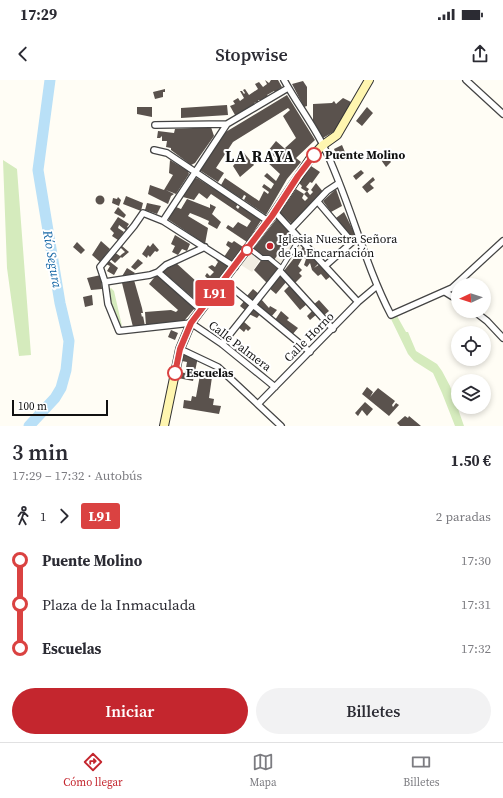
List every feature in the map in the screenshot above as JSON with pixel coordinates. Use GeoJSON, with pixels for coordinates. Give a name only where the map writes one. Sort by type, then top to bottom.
{"type":"FeatureCollection","features":[{"type":"Feature","properties":{"kind":"main road"},"geometry":{"type":"LineString","coordinates":[[164,426],[180,349],[191,323],[200,309],[249,248],[275,212],[298,176],[323,145],[338,135],[369,80]]}},
{"type":"Feature","properties":{"kind":"street"},"geometry":{"type":"LineString","coordinates":[[284,80],[323,145],[339,183],[377,286],[391,315],[452,288],[503,241]]}},
{"type":"Feature","properties":{"kind":"street"},"geometry":{"type":"LineString","coordinates":[[466,80],[503,114]]}},
{"type":"Feature","properties":{"kind":"street"},"geometry":{"type":"LineString","coordinates":[[163,221],[227,124],[288,88]]}},
{"type":"Feature","properties":{"kind":"street"},"geometry":{"type":"LineString","coordinates":[[155,125],[227,124]]}},
{"type":"Feature","properties":{"kind":"street"},"geometry":{"type":"LineString","coordinates":[[154,150],[168,153],[268,221]]}},
{"type":"Feature","properties":{"kind":"street"},"geometry":{"type":"LineString","coordinates":[[292,228],[328,191],[339,183]]}},
{"type":"Feature","properties":{"kind":"street"},"geometry":{"type":"LineString","coordinates":[[318,202],[352,242]]}},
{"type":"Feature","properties":{"kind":"street"},"geometry":{"type":"LineString","coordinates":[[275,212],[292,228],[358,302]]}},
{"type":"Feature","properties":{"kind":"street"},"geometry":{"type":"LineString","coordinates":[[191,323],[119,331],[108,304],[105,282],[100,267],[143,213],[163,221],[235,267]]}},
{"type":"Feature","properties":{"kind":"street"},"geometry":{"type":"LineString","coordinates":[[325,266],[359,236]]}},
{"type":"Feature","properties":{"kind":"street"},"geometry":{"type":"LineString","coordinates":[[222,344],[281,270],[300,238]]}},
{"type":"Feature","properties":{"kind":"street"},"geometry":{"type":"LineString","coordinates":[[105,282],[150,275],[158,272],[166,265],[205,247]]}},
{"type":"Feature","properties":{"kind":"street"},"geometry":{"type":"LineString","coordinates":[[249,248],[262,258],[269,258],[333,329]]}},
{"type":"Feature","properties":{"kind":"street"},"geometry":{"type":"LineString","coordinates":[[158,272],[200,309]]}},
{"type":"Feature","properties":{"kind":"street"},"geometry":{"type":"LineString","coordinates":[[224,281],[310,352]]}},
{"type":"Feature","properties":{"kind":"street","name":"Calle Horno"},"geometry":{"type":"LineString","coordinates":[[259,403],[358,302],[377,286]]}},
{"type":"Feature","properties":{"kind":"street"},"geometry":{"type":"LineString","coordinates":[[445,292],[451,296]]}},
{"type":"Feature","properties":{"kind":"street"},"geometry":{"type":"LineString","coordinates":[[483,318],[503,338]]}},
{"type":"Feature","properties":{"kind":"street","name":"Calle Palmera"},"geometry":{"type":"LineString","coordinates":[[191,323],[222,344],[275,387]]}},
{"type":"Feature","properties":{"kind":"street"},"geometry":{"type":"LineString","coordinates":[[180,349],[218,366],[259,403],[281,426]]}},
{"type":"Feature","properties":{"kind":"green space"},"geometry":{"type":"Polygon","coordinates":[[[3,160],[17,169],[31,355],[19,356],[7,268],[3,160]]]}},
{"type":"Feature","properties":{"kind":"green space"},"geometry":{"type":"Polygon","coordinates":[[[111,288],[114,291],[122,326],[115,320],[111,310],[108,290],[111,288]]]}},
{"type":"Feature","properties":{"kind":"green space"},"geometry":{"type":"Polygon","coordinates":[[[397,316],[406,332],[408,332],[416,351],[437,364],[442,371],[451,389],[451,414],[460,414],[464,426],[455,426],[433,373],[414,361],[408,354],[391,319],[397,316]]]}},
{"type":"Feature","properties":{"kind":"shaded area"},"geometry":{"type":"Polygon","coordinates":[[[293,228],[306,242],[282,271],[274,260],[286,243],[283,241],[284,239],[293,228]]]}},
{"type":"Feature","properties":{"kind":"shaded area"},"geometry":{"type":"Polygon","coordinates":[[[252,249],[263,255],[252,272],[241,265],[252,249]]]}},
{"type":"Feature","properties":{"kind":"building"},"geometry":{"type":"Polygon","coordinates":[[[265,80],[269,83],[271,80],[278,80],[282,87],[261,100],[258,100],[259,102],[254,103],[254,105],[238,115],[235,115],[230,106],[235,104],[233,101],[238,98],[240,101],[244,98],[240,91],[244,94],[245,93],[243,90],[245,89],[249,95],[258,89],[255,84],[259,82],[263,87],[267,84],[265,80]]]}},
{"type":"Feature","properties":{"kind":"building"},"geometry":{"type":"Polygon","coordinates":[[[303,81],[307,87],[307,106],[304,107],[292,84],[303,81]]]}},
{"type":"Feature","properties":{"kind":"building"},"geometry":{"type":"Polygon","coordinates":[[[165,89],[165,92],[163,92],[163,97],[155,99],[153,92],[165,89]]]}},
{"type":"Feature","properties":{"kind":"building"},"geometry":{"type":"Polygon","coordinates":[[[287,95],[315,140],[296,158],[301,162],[287,179],[266,215],[244,200],[246,196],[244,195],[242,199],[221,185],[225,178],[259,201],[264,191],[268,194],[269,192],[262,187],[264,184],[271,189],[274,184],[264,176],[267,173],[276,181],[280,174],[265,160],[267,157],[273,161],[276,158],[268,151],[276,141],[292,155],[285,148],[296,138],[283,116],[290,110],[288,108],[233,142],[216,168],[224,173],[218,182],[201,171],[201,167],[224,133],[287,95]]]}},
{"type":"Feature","properties":{"kind":"building"},"geometry":{"type":"Polygon","coordinates":[[[343,98],[351,102],[335,131],[323,138],[313,122],[313,104],[332,103],[334,101],[336,104],[343,98]]]}},
{"type":"Feature","properties":{"kind":"building"},"geometry":{"type":"Polygon","coordinates":[[[227,105],[228,115],[181,118],[181,108],[227,105]]]}},
{"type":"Feature","properties":{"kind":"building"},"geometry":{"type":"Polygon","coordinates":[[[137,107],[152,107],[152,117],[137,114],[137,107]]]}},
{"type":"Feature","properties":{"kind":"building"},"geometry":{"type":"Polygon","coordinates":[[[367,107],[373,113],[362,126],[356,121],[367,107]]]}},
{"type":"Feature","properties":{"kind":"building"},"geometry":{"type":"Polygon","coordinates":[[[211,127],[214,136],[195,163],[191,165],[171,150],[171,148],[166,147],[167,141],[162,141],[162,136],[157,138],[158,131],[174,133],[175,129],[211,127]]]}},
{"type":"Feature","properties":{"kind":"building"},"geometry":{"type":"Polygon","coordinates":[[[342,145],[347,157],[339,161],[334,149],[342,145]]]}},
{"type":"Feature","properties":{"kind":"building"},"geometry":{"type":"Polygon","coordinates":[[[244,153],[254,165],[240,177],[233,166],[244,153]]]}},
{"type":"Feature","properties":{"kind":"building"},"geometry":{"type":"Polygon","coordinates":[[[385,154],[391,162],[386,167],[379,157],[385,154]]]}},
{"type":"Feature","properties":{"kind":"building"},"geometry":{"type":"Polygon","coordinates":[[[170,160],[188,171],[189,174],[176,194],[166,190],[174,194],[171,196],[168,204],[148,194],[150,185],[164,190],[173,175],[169,173],[170,160]]]}},
{"type":"Feature","properties":{"kind":"building"},"geometry":{"type":"Polygon","coordinates":[[[311,166],[320,172],[312,183],[310,182],[306,187],[309,189],[307,192],[301,188],[302,186],[299,183],[311,166]]]}},
{"type":"Feature","properties":{"kind":"building"},"geometry":{"type":"Polygon","coordinates":[[[361,170],[364,173],[356,180],[353,176],[361,170]]]}},
{"type":"Feature","properties":{"kind":"building"},"geometry":{"type":"Polygon","coordinates":[[[373,177],[375,180],[370,184],[374,188],[367,193],[362,187],[373,177]]]}},
{"type":"Feature","properties":{"kind":"building"},"geometry":{"type":"Polygon","coordinates":[[[197,178],[238,204],[236,207],[238,209],[241,205],[262,219],[247,242],[226,228],[228,225],[233,228],[238,222],[247,227],[251,221],[211,194],[207,199],[199,193],[194,200],[183,197],[194,179],[197,178]]]}},
{"type":"Feature","properties":{"kind":"building"},"geometry":{"type":"Polygon","coordinates":[[[316,183],[324,193],[293,225],[279,212],[283,204],[285,205],[296,189],[304,194],[307,191],[310,195],[313,192],[311,190],[316,183]],[[304,194],[302,198],[305,201],[308,198],[304,194]]]}},
{"type":"Feature","properties":{"kind":"building"},"geometry":{"type":"Polygon","coordinates":[[[336,189],[342,206],[331,212],[323,201],[336,189]]]}},
{"type":"Feature","properties":{"kind":"building"},"geometry":{"type":"Polygon","coordinates":[[[98,196],[102,196],[104,200],[102,204],[98,204],[96,202],[96,198],[98,196]]]}},
{"type":"Feature","properties":{"kind":"building"},"geometry":{"type":"Polygon","coordinates":[[[126,196],[143,203],[141,211],[123,204],[126,196]]]}},
{"type":"Feature","properties":{"kind":"building"},"geometry":{"type":"Polygon","coordinates":[[[118,197],[121,200],[119,206],[112,203],[113,198],[117,199],[118,197]]]}},
{"type":"Feature","properties":{"kind":"building"},"geometry":{"type":"Polygon","coordinates":[[[187,199],[210,208],[210,204],[216,207],[212,214],[221,222],[217,229],[208,224],[209,221],[190,213],[188,216],[208,228],[205,244],[169,220],[176,207],[181,209],[187,199]]]}},
{"type":"Feature","properties":{"kind":"building"},"geometry":{"type":"Polygon","coordinates":[[[147,203],[161,206],[157,214],[145,210],[147,203]]]}},
{"type":"Feature","properties":{"kind":"building"},"geometry":{"type":"Polygon","coordinates":[[[118,207],[126,215],[124,218],[114,213],[118,207]]]}},
{"type":"Feature","properties":{"kind":"building"},"geometry":{"type":"Polygon","coordinates":[[[344,212],[356,236],[352,240],[336,218],[344,212]]]}},
{"type":"Feature","properties":{"kind":"building"},"geometry":{"type":"Polygon","coordinates":[[[118,217],[129,224],[127,227],[130,229],[128,232],[119,225],[118,228],[124,232],[118,240],[112,236],[114,233],[110,229],[118,217]]]}},
{"type":"Feature","properties":{"kind":"building","name":"Iglesia Nuestra Señora de la Encarnación"},"geometry":{"type":"Polygon","coordinates":[[[278,217],[290,231],[283,241],[286,243],[274,260],[268,256],[263,256],[253,249],[278,217]]]}},
{"type":"Feature","properties":{"kind":"building"},"geometry":{"type":"Polygon","coordinates":[[[175,235],[190,244],[187,251],[182,249],[178,255],[172,252],[175,246],[171,244],[175,235]]]}},
{"type":"Feature","properties":{"kind":"building"},"geometry":{"type":"Polygon","coordinates":[[[101,241],[110,249],[100,262],[92,255],[101,241]]]}},
{"type":"Feature","properties":{"kind":"building"},"geometry":{"type":"Polygon","coordinates":[[[228,241],[232,243],[234,241],[243,247],[233,262],[224,257],[230,248],[226,245],[228,241]]]}},
{"type":"Feature","properties":{"kind":"building"},"geometry":{"type":"Polygon","coordinates":[[[77,242],[85,250],[81,254],[73,247],[77,242]]]}},
{"type":"Feature","properties":{"kind":"building"},"geometry":{"type":"Polygon","coordinates":[[[153,243],[159,250],[157,252],[155,251],[150,257],[148,255],[147,258],[142,254],[148,245],[150,247],[153,243]]]}},
{"type":"Feature","properties":{"kind":"building"},"geometry":{"type":"Polygon","coordinates":[[[122,246],[129,252],[115,263],[109,258],[114,252],[120,256],[125,252],[120,247],[122,246]]]}},
{"type":"Feature","properties":{"kind":"building"},"geometry":{"type":"Polygon","coordinates":[[[303,247],[319,263],[314,268],[320,264],[331,276],[326,280],[321,274],[318,276],[312,270],[310,263],[307,267],[304,265],[306,259],[303,257],[298,266],[302,270],[299,273],[302,276],[294,284],[283,272],[303,247]]]}},
{"type":"Feature","properties":{"kind":"building"},"geometry":{"type":"Polygon","coordinates":[[[218,257],[230,266],[199,303],[162,271],[175,262],[197,282],[200,279],[204,283],[202,286],[208,279],[205,276],[207,273],[210,276],[214,272],[208,267],[212,265],[215,267],[218,262],[216,260],[218,257]]]}},
{"type":"Feature","properties":{"kind":"building"},"geometry":{"type":"Polygon","coordinates":[[[138,259],[143,263],[135,270],[131,267],[138,259]]]}},
{"type":"Feature","properties":{"kind":"building"},"geometry":{"type":"Polygon","coordinates":[[[262,259],[269,260],[279,268],[267,283],[254,270],[262,259]]]}},
{"type":"Feature","properties":{"kind":"building"},"geometry":{"type":"Polygon","coordinates":[[[109,261],[118,268],[114,275],[107,271],[110,266],[106,264],[109,261]]]}},
{"type":"Feature","properties":{"kind":"building"},"geometry":{"type":"Polygon","coordinates":[[[127,268],[135,273],[130,278],[128,276],[126,278],[121,278],[127,268]]]}},
{"type":"Feature","properties":{"kind":"building"},"geometry":{"type":"Polygon","coordinates":[[[157,274],[195,308],[184,321],[146,326],[145,312],[171,310],[176,312],[178,310],[149,284],[157,274]]]}},
{"type":"Feature","properties":{"kind":"building"},"geometry":{"type":"Polygon","coordinates":[[[101,275],[102,289],[91,290],[87,278],[101,275]]]}},
{"type":"Feature","properties":{"kind":"building"},"geometry":{"type":"Polygon","coordinates":[[[280,275],[287,281],[276,294],[269,288],[280,275]]]}},
{"type":"Feature","properties":{"kind":"building"},"geometry":{"type":"Polygon","coordinates":[[[134,280],[142,308],[143,313],[141,313],[145,326],[133,327],[122,283],[134,280]]]}},
{"type":"Feature","properties":{"kind":"building"},"geometry":{"type":"Polygon","coordinates":[[[290,285],[307,304],[300,310],[284,291],[290,285]]]}},
{"type":"Feature","properties":{"kind":"building"},"geometry":{"type":"Polygon","coordinates":[[[253,289],[260,295],[253,303],[246,297],[253,289]]]}},
{"type":"Feature","properties":{"kind":"building"},"geometry":{"type":"Polygon","coordinates":[[[92,295],[93,305],[85,307],[83,297],[92,295]]]}},
{"type":"Feature","properties":{"kind":"building"},"geometry":{"type":"Polygon","coordinates":[[[261,299],[269,308],[270,306],[277,310],[271,317],[256,305],[261,299]]]}},
{"type":"Feature","properties":{"kind":"building"},"geometry":{"type":"Polygon","coordinates":[[[245,300],[251,305],[246,311],[240,306],[245,300]]]}},
{"type":"Feature","properties":{"kind":"building"},"geometry":{"type":"Polygon","coordinates":[[[319,300],[329,311],[323,316],[313,305],[319,300]]]}},
{"type":"Feature","properties":{"kind":"building"},"geometry":{"type":"Polygon","coordinates":[[[254,308],[261,313],[257,318],[249,314],[254,308]]]}},
{"type":"Feature","properties":{"kind":"building"},"geometry":{"type":"Polygon","coordinates":[[[313,310],[317,314],[310,320],[307,316],[313,310]]]}},
{"type":"Feature","properties":{"kind":"building"},"geometry":{"type":"Polygon","coordinates":[[[281,311],[289,318],[287,320],[298,328],[292,335],[275,320],[281,311]]]}},
{"type":"Feature","properties":{"kind":"building"},"geometry":{"type":"Polygon","coordinates":[[[243,321],[251,328],[248,331],[246,329],[244,332],[238,327],[243,321]]]}},
{"type":"Feature","properties":{"kind":"building"},"geometry":{"type":"Polygon","coordinates":[[[171,330],[178,333],[175,340],[168,337],[171,330]]]}},
{"type":"Feature","properties":{"kind":"building"},"geometry":{"type":"Polygon","coordinates":[[[240,344],[245,349],[239,356],[234,351],[240,344]]]}},
{"type":"Feature","properties":{"kind":"building"},"geometry":{"type":"Polygon","coordinates":[[[183,354],[198,357],[193,381],[178,378],[179,372],[185,373],[187,362],[182,361],[183,354]]]}},
{"type":"Feature","properties":{"kind":"building"},"geometry":{"type":"Polygon","coordinates":[[[200,375],[212,377],[209,398],[214,399],[213,405],[221,406],[219,414],[183,408],[184,400],[191,401],[192,396],[196,397],[200,375]]]}},
{"type":"Feature","properties":{"kind":"building"},"geometry":{"type":"Polygon","coordinates":[[[367,387],[373,392],[370,397],[378,388],[395,401],[392,405],[393,407],[396,403],[399,405],[389,416],[362,394],[367,387]]]}},
{"type":"Feature","properties":{"kind":"building"},"geometry":{"type":"Polygon","coordinates":[[[365,402],[373,409],[367,416],[362,410],[358,416],[355,413],[365,402]]]}},
{"type":"Feature","properties":{"kind":"building"},"geometry":{"type":"Polygon","coordinates":[[[405,416],[408,418],[409,416],[421,426],[400,426],[397,423],[405,416]]]}},
{"type":"Feature","properties":{"kind":"waterway","name":"Río Segura"},"geometry":{"type":"LineString","coordinates":[[29,426],[55,398],[61,388],[66,370],[69,341],[60,303],[38,170],[50,80]]}},
{"type":"Feature","properties":{"kind":"bus line","name":"L91"},"geometry":{"type":"LineString","coordinates":[[175,373],[180,349],[191,323],[200,309],[217,291],[235,267],[314,155]]}},
{"type":"Feature","properties":{"kind":"place","name":"Puente Molino"},"geometry":{"type":"Point","coordinates":[314,155]}},
{"type":"Feature","properties":{"kind":"place","name":"Iglesia Nuestra Señora de la Encarnación"},"geometry":{"type":"Point","coordinates":[270,246]}},
{"type":"Feature","properties":{"kind":"place","name":"Escuelas"},"geometry":{"type":"Point","coordinates":[175,373]}},
{"type":"Feature","properties":{"kind":"district","name":"LA RAYA"},"geometry":{"type":"Point","coordinates":[260,156]}}]}
